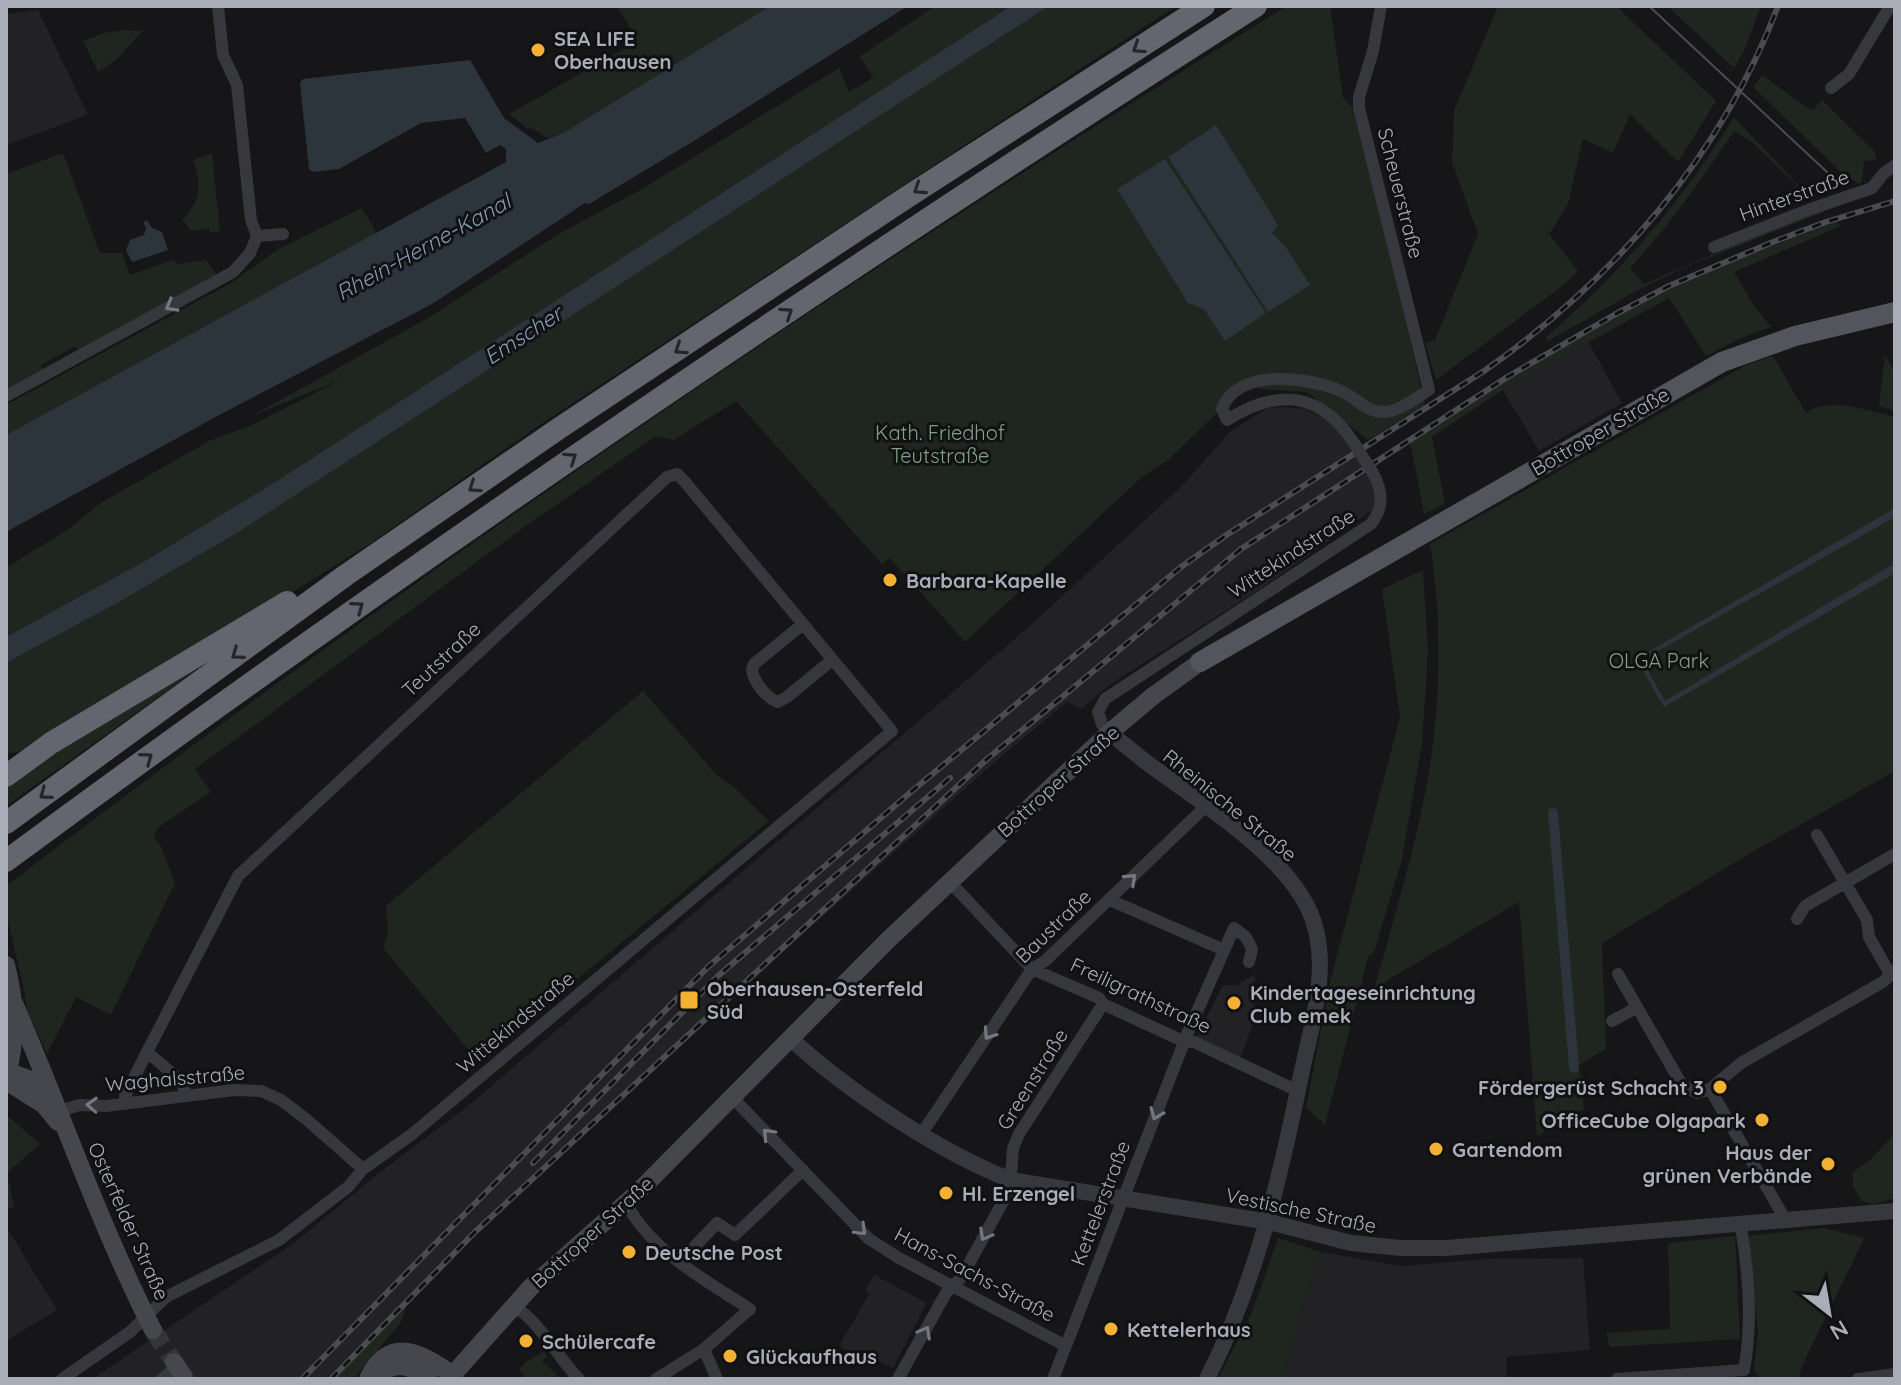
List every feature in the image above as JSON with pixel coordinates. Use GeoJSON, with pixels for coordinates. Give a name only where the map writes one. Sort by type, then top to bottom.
{"type":"FeatureCollection","features":[{"type":"Feature","properties":{"kind":"highway"},"geometry":{"type":"LineString","coordinates":[[6,823],[346,575],[561,427],[901,201],[1204,6]]}},
{"type":"Feature","properties":{"kind":"highway"},"geometry":{"type":"LineString","coordinates":[[6,861],[544,476],[916,227],[1256,6]]}},
{"type":"Feature","properties":{"kind":"highway"},"geometry":{"type":"LineString","coordinates":[[6,776],[51,743],[317,583],[346,575]]}},
{"type":"Feature","properties":{"kind":"highway"},"geometry":{"type":"LineString","coordinates":[[6,760],[51,743]]}},
{"type":"Feature","properties":{"kind":"main road","name":"Bottroper Straße"},"geometry":{"type":"LineString","coordinates":[[451,1377],[513,1306],[551,1268],[626,1203],[865,962],[1109,733],[1153,696],[1200,662],[1344,577],[1710,369],[1784,339],[1895,312]]}},
{"type":"Feature","properties":{"kind":"main road","name":"Osterfelder Straße"},"geometry":{"type":"LineString","coordinates":[[6,965],[14,1003],[65,1130],[150,1323]]}},
{"type":"Feature","properties":{"kind":"main road","name":"Osterfelder Straße"},"geometry":{"type":"LineString","coordinates":[[14,1003],[14,1039],[6,1075],[44,1105],[65,1130]]}},
{"type":"Feature","properties":{"kind":"main road"},"geometry":{"type":"LineString","coordinates":[[6,1075],[31,1080],[43,1087],[57,1104]]}},
{"type":"Feature","properties":{"kind":"main road"},"geometry":{"type":"LineString","coordinates":[[371,1379],[372,1370],[388,1356],[406,1351],[422,1354],[451,1377]]}},
{"type":"Feature","properties":{"kind":"main road"},"geometry":{"type":"LineString","coordinates":[[371,1379],[391,1366],[403,1365],[415,1368],[429,1379]]}},
{"type":"Feature","properties":{"kind":"main road"},"geometry":{"type":"LineString","coordinates":[[371,1379],[399,1379]]}},
{"type":"Feature","properties":{"kind":"street"},"geometry":{"type":"LineString","coordinates":[[6,396],[239,267],[250,253],[257,236],[251,220],[237,85],[223,55],[218,6]]}},
{"type":"Feature","properties":{"kind":"street","name":"Scheuerstraße"},"geometry":{"type":"LineString","coordinates":[[1227,420],[1222,409],[1225,403],[1239,389],[1255,382],[1286,379],[1320,384],[1348,395],[1368,408],[1383,412],[1395,410],[1429,390],[1359,108],[1381,6]]}},
{"type":"Feature","properties":{"kind":"street"},"geometry":{"type":"LineString","coordinates":[[1831,88],[1849,74],[1890,6]]}},
{"type":"Feature","properties":{"kind":"street","name":"Hinterstraße"},"geometry":{"type":"LineString","coordinates":[[1714,247],[1827,202],[1872,188],[1895,165]]}},
{"type":"Feature","properties":{"kind":"street"},"geometry":{"type":"LineString","coordinates":[[257,236],[283,234]]}},
{"type":"Feature","properties":{"kind":"street","name":"Wittekindstraße"},"geometry":{"type":"LineString","coordinates":[[1109,733],[1098,712],[1105,699],[1371,524],[1378,514],[1382,501],[1373,473],[1344,427],[1328,412],[1314,404],[1297,400],[1266,400],[1227,420]]}},
{"type":"Feature","properties":{"kind":"street","name":"Teutstraße"},"geometry":{"type":"LineString","coordinates":[[125,1104],[125,1096],[147,1052],[241,872],[667,477],[677,474],[685,482],[892,731]]}},
{"type":"Feature","properties":{"kind":"street"},"geometry":{"type":"LineString","coordinates":[[803,624],[754,664],[753,678],[771,699],[778,702],[832,660]]}},
{"type":"Feature","properties":{"kind":"street","name":"Wittekindstraße"},"geometry":{"type":"LineString","coordinates":[[62,1379],[130,1332],[150,1323],[166,1297],[279,1240],[348,1187],[363,1169],[411,1135],[892,731]]}},
{"type":"Feature","properties":{"kind":"street","name":"Rheinische Straße"},"geometry":{"type":"LineString","coordinates":[[1109,733],[1206,806],[1282,871],[1303,899],[1317,931],[1320,970],[1298,1091],[1269,1222],[1238,1311],[1207,1379]]}},
{"type":"Feature","properties":{"kind":"street","name":"Baustraße"},"geometry":{"type":"LineString","coordinates":[[922,1133],[1032,969],[1045,961],[1206,806]]}},
{"type":"Feature","properties":{"kind":"street"},"geometry":{"type":"LineString","coordinates":[[1618,974],[1682,1085],[1697,1093],[1710,1089],[1741,1063],[1891,976],[1869,937],[1867,920],[1817,835]]}},
{"type":"Feature","properties":{"kind":"street"},"geometry":{"type":"LineString","coordinates":[[1797,919],[1805,906],[1895,854]]}},
{"type":"Feature","properties":{"kind":"street","name":"Freiligrathstraße"},"geometry":{"type":"LineString","coordinates":[[949,881],[1032,969],[1099,998],[1103,1004],[1185,1042],[1194,1042],[1298,1091]]}},
{"type":"Feature","properties":{"kind":"street"},"geometry":{"type":"LineString","coordinates":[[1110,900],[1224,950],[1234,928],[1246,937],[1252,949],[1249,962]]}},
{"type":"Feature","properties":{"kind":"street","name":"Kettelerstraße"},"geometry":{"type":"LineString","coordinates":[[1053,1379],[1193,1019],[1224,950]]}},
{"type":"Feature","properties":{"kind":"street","name":"Greenstraße"},"geometry":{"type":"LineString","coordinates":[[898,1379],[946,1293],[961,1278],[1010,1189],[1013,1148],[1019,1134],[1103,1004]]}},
{"type":"Feature","properties":{"kind":"street"},"geometry":{"type":"LineString","coordinates":[[1612,1021],[1636,1008]]}},
{"type":"Feature","properties":{"kind":"street","name":"Vestische Straße"},"geometry":{"type":"LineString","coordinates":[[791,1039],[878,1106],[977,1166],[1011,1180],[1269,1222],[1351,1243],[1427,1249],[1895,1211]]}},
{"type":"Feature","properties":{"kind":"street"},"geometry":{"type":"LineString","coordinates":[[147,1052],[180,1080],[187,1095]]}},
{"type":"Feature","properties":{"kind":"street","name":"Waghalsstraße"},"geometry":{"type":"LineString","coordinates":[[57,1104],[125,1104],[248,1089],[271,1094],[306,1119],[363,1169]]}},
{"type":"Feature","properties":{"kind":"street"},"geometry":{"type":"LineString","coordinates":[[1710,1089],[1785,1219]]}},
{"type":"Feature","properties":{"kind":"street","name":"Hans-Sachs-Straße"},"geometry":{"type":"LineString","coordinates":[[733,1098],[864,1234],[890,1252],[1066,1346]]}},
{"type":"Feature","properties":{"kind":"street"},"geometry":{"type":"LineString","coordinates":[[680,1262],[717,1223],[735,1235],[803,1170]]}},
{"type":"Feature","properties":{"kind":"street"},"geometry":{"type":"LineString","coordinates":[[626,1203],[640,1225],[672,1258],[750,1309],[704,1349],[656,1379]]}},
{"type":"Feature","properties":{"kind":"street"},"geometry":{"type":"LineString","coordinates":[[1617,1379],[1744,1370],[1750,1339],[1750,1308],[1740,1222]]}},
{"type":"Feature","properties":{"kind":"street"},"geometry":{"type":"LineString","coordinates":[[513,1306],[524,1311],[579,1379]]}},
{"type":"Feature","properties":{"kind":"street"},"geometry":{"type":"LineString","coordinates":[[704,1349],[717,1379]]}},
{"type":"Feature","properties":{"kind":"street"},"geometry":{"type":"LineString","coordinates":[[162,1379],[178,1369]]}},
{"type":"Feature","properties":{"kind":"street"},"geometry":{"type":"LineString","coordinates":[[1858,1379],[1895,1374]]}},
{"type":"Feature","properties":{"kind":"shaded area"},"geometry":{"type":"Polygon","coordinates":[[[38,10],[88,115],[6,145],[6,14],[38,10]]]}},
{"type":"Feature","properties":{"kind":"shaded area"},"geometry":{"type":"Polygon","coordinates":[[[1588,341],[1622,403],[1539,451],[1503,390],[1588,341]]]}},
{"type":"Feature","properties":{"kind":"shaded area"},"geometry":{"type":"Polygon","coordinates":[[[1267,408],[1305,409],[1341,426],[1378,492],[1374,509],[1257,591],[1112,683],[1081,709],[1067,702],[988,768],[481,1228],[334,1379],[92,1379],[293,1244],[379,1173],[468,1106],[1024,631],[1182,486],[1230,432],[1267,408]]]}},
{"type":"Feature","properties":{"kind":"shaded area","name":"Kindertageseinrichtung Club emek"},"geometry":{"type":"Polygon","coordinates":[[[1255,974],[1254,1021],[1239,1062],[1194,1042],[1223,985],[1237,985],[1255,974]]]}},
{"type":"Feature","properties":{"kind":"shaded area"},"geometry":{"type":"Polygon","coordinates":[[[6,1226],[57,1310],[6,1341],[6,1226]]]}},
{"type":"Feature","properties":{"kind":"shaded area"},"geometry":{"type":"Polygon","coordinates":[[[1321,1252],[1402,1266],[1486,1259],[1583,1258],[1590,1350],[1506,1357],[1507,1379],[1291,1379],[1286,1366],[1321,1252]]]}},
{"type":"Feature","properties":{"kind":"shaded area"},"geometry":{"type":"Polygon","coordinates":[[[874,1275],[927,1303],[893,1368],[859,1351],[854,1356],[839,1346],[869,1294],[865,1291],[874,1275]]]}},
{"type":"Feature","properties":{"kind":"green space"},"geometry":{"type":"Polygon","coordinates":[[[617,6],[770,6],[565,132],[547,138],[530,127],[528,129],[509,114],[638,41],[617,6]]]}},
{"type":"Feature","properties":{"kind":"green space"},"geometry":{"type":"Polygon","coordinates":[[[935,6],[1011,6],[283,477],[150,558],[6,637],[6,568],[70,528],[99,504],[209,441],[252,425],[342,379],[250,417],[426,319],[557,235],[642,189],[839,68],[849,92],[873,78],[860,56],[935,6]]]}},
{"type":"Feature","properties":{"kind":"green space"},"geometry":{"type":"Polygon","coordinates":[[[1049,6],[1176,6],[538,426],[368,545],[205,646],[49,737],[18,752],[6,754],[6,663],[237,533],[1049,6]]]}},
{"type":"Feature","properties":{"kind":"green space","name":"Kath. Friedhof Teutstraße"},"geometry":{"type":"Polygon","coordinates":[[[1287,6],[1330,6],[1343,98],[1352,107],[1376,194],[1425,405],[1368,440],[1307,392],[1260,389],[1250,381],[1167,461],[1142,477],[965,642],[890,558],[882,564],[736,401],[674,440],[656,436],[527,525],[195,769],[211,792],[159,827],[154,837],[161,846],[175,883],[111,1015],[76,997],[47,1054],[27,1010],[8,921],[6,886],[318,654],[635,430],[959,214],[1287,6]]]}},
{"type":"Feature","properties":{"kind":"green space"},"geometry":{"type":"Polygon","coordinates":[[[1498,6],[1616,6],[1716,101],[1678,162],[1630,114],[1613,153],[1583,139],[1568,204],[1549,234],[1578,271],[1436,380],[1425,343],[1435,340],[1478,234],[1452,162],[1454,111],[1498,6]]]}},
{"type":"Feature","properties":{"kind":"green space"},"geometry":{"type":"Polygon","coordinates":[[[1667,6],[1761,6],[1734,68],[1667,6]]]}},
{"type":"Feature","properties":{"kind":"green space"},"geometry":{"type":"Polygon","coordinates":[[[143,31],[116,60],[98,72],[83,41],[104,33],[143,31]]]}},
{"type":"Feature","properties":{"kind":"green space"},"geometry":{"type":"Polygon","coordinates":[[[1762,75],[1812,111],[1822,100],[1875,152],[1876,160],[1864,161],[1859,184],[1841,172],[1753,87],[1762,75]]]}},
{"type":"Feature","properties":{"kind":"green space"},"geometry":{"type":"Polygon","coordinates":[[[1734,117],[1814,202],[1753,143],[1734,131],[1685,201],[1630,268],[1644,284],[1820,208],[1823,212],[1688,266],[1638,290],[1548,341],[1546,337],[1600,287],[1649,234],[1693,178],[1734,117]]]}},
{"type":"Feature","properties":{"kind":"green space"},"geometry":{"type":"Polygon","coordinates":[[[63,153],[100,253],[122,253],[130,275],[172,260],[177,264],[206,260],[217,275],[78,350],[75,346],[41,365],[43,369],[6,389],[6,174],[63,153]]]}},
{"type":"Feature","properties":{"kind":"green space"},"geometry":{"type":"Polygon","coordinates":[[[212,153],[220,231],[210,233],[209,228],[192,231],[182,220],[193,206],[198,192],[193,160],[212,153]]]}},
{"type":"Feature","properties":{"kind":"green space"},"geometry":{"type":"Polygon","coordinates":[[[362,208],[377,234],[6,435],[6,405],[231,283],[278,249],[362,208]]]}},
{"type":"Feature","properties":{"kind":"green space"},"geometry":{"type":"Polygon","coordinates":[[[1836,222],[1841,226],[1734,272],[1771,327],[1706,356],[1669,298],[1503,390],[1432,437],[1445,504],[1424,514],[1410,441],[1523,370],[1621,314],[1712,271],[1836,222]]]}},
{"type":"Feature","properties":{"kind":"green space"},"geometry":{"type":"Polygon","coordinates":[[[1885,355],[1895,373],[1895,411],[1879,406],[1885,355]]]}},
{"type":"Feature","properties":{"kind":"green space","name":"OLGA Park"},"geometry":{"type":"Polygon","coordinates":[[[1773,356],[1806,413],[1815,408],[1837,405],[1895,417],[1895,771],[1747,855],[1602,943],[1606,1049],[1579,1065],[1584,1109],[1537,1136],[1519,902],[1388,980],[1373,995],[1414,843],[1432,751],[1438,648],[1430,544],[1746,365],[1773,356]]]}},
{"type":"Feature","properties":{"kind":"green space"},"geometry":{"type":"Polygon","coordinates":[[[1423,570],[1428,652],[1422,743],[1402,859],[1373,955],[1369,954],[1325,1125],[1306,1108],[1330,982],[1400,717],[1382,589],[1423,570]]]}},
{"type":"Feature","properties":{"kind":"green space"},"geometry":{"type":"Polygon","coordinates":[[[233,644],[6,806],[6,781],[233,644]]]}},
{"type":"Feature","properties":{"kind":"green space"},"geometry":{"type":"Polygon","coordinates":[[[643,691],[715,773],[769,821],[478,1061],[383,948],[388,931],[386,906],[643,691]]]}},
{"type":"Feature","properties":{"kind":"green space"},"geometry":{"type":"Polygon","coordinates":[[[9,1117],[40,1144],[7,1173],[14,1208],[6,1208],[6,1121],[9,1117]]]}},
{"type":"Feature","properties":{"kind":"green space"},"geometry":{"type":"Polygon","coordinates":[[[1895,1133],[1895,1198],[1873,1204],[1862,1201],[1853,1186],[1852,1173],[1871,1159],[1895,1133]]]}},
{"type":"Feature","properties":{"kind":"green space"},"geometry":{"type":"Polygon","coordinates":[[[1824,1228],[1864,1238],[1802,1366],[1799,1379],[1759,1379],[1754,1370],[1758,1329],[1746,1236],[1824,1228]]]}},
{"type":"Feature","properties":{"kind":"green space"},"geometry":{"type":"Polygon","coordinates":[[[1735,1236],[1740,1339],[1610,1347],[1606,1333],[1670,1329],[1668,1243],[1735,1236]]]}},
{"type":"Feature","properties":{"kind":"green space"},"geometry":{"type":"Polygon","coordinates":[[[1278,1238],[1321,1252],[1286,1366],[1291,1379],[1218,1379],[1252,1312],[1278,1238]]]}},
{"type":"Feature","properties":{"kind":"green space"},"geometry":{"type":"Polygon","coordinates":[[[407,1305],[401,1322],[354,1379],[334,1379],[407,1305]]]}},
{"type":"Feature","properties":{"kind":"green space"},"geometry":{"type":"Polygon","coordinates":[[[544,1352],[548,1356],[542,1361],[561,1379],[526,1379],[519,1369],[544,1352]]]}},
{"type":"Feature","properties":{"kind":"water","name":"Rhein-Herne-Kanal"},"geometry":{"type":"Polygon","coordinates":[[[770,6],[908,6],[697,139],[589,204],[585,203],[432,304],[223,413],[6,532],[6,435],[506,162],[506,149],[500,145],[486,153],[465,118],[421,123],[339,169],[313,172],[309,169],[300,83],[303,79],[470,60],[504,118],[538,143],[565,132],[770,6]]]}},
{"type":"Feature","properties":{"kind":"water","name":"Emscher"},"geometry":{"type":"Polygon","coordinates":[[[1011,6],[1049,6],[237,533],[6,663],[6,637],[150,558],[283,477],[1011,6]]]}},
{"type":"Feature","properties":{"kind":"water"},"geometry":{"type":"Polygon","coordinates":[[[1216,125],[1278,225],[1272,233],[1285,246],[1310,285],[1268,312],[1168,157],[1216,125]]]}},
{"type":"Feature","properties":{"kind":"water"},"geometry":{"type":"Polygon","coordinates":[[[1165,159],[1266,313],[1225,341],[1204,309],[1188,303],[1117,189],[1165,159]]]}},
{"type":"Feature","properties":{"kind":"water"},"geometry":{"type":"Polygon","coordinates":[[[147,220],[152,228],[162,232],[168,250],[132,262],[126,250],[130,240],[144,235],[146,228],[143,222],[147,220]]]}},
{"type":"Feature","properties":{"kind":"water"},"geometry":{"type":"Polygon","coordinates":[[[1895,508],[1895,517],[1642,660],[1665,701],[1895,563],[1895,573],[1664,707],[1636,659],[1895,508]]]}},
{"type":"Feature","properties":{"kind":"waterway"},"geometry":{"type":"LineString","coordinates":[[1553,813],[1574,1068]]}},
{"type":"Feature","properties":{"kind":"tunnel"},"geometry":{"type":"LineString","coordinates":[[153,1330],[174,1362]]}},
{"type":"Feature","properties":{"kind":"tram line"},"geometry":{"type":"LineString","coordinates":[[1649,6],[1827,172]]}},
{"type":"Feature","properties":{"kind":"railway"},"geometry":{"type":"LineString","coordinates":[[302,1379],[709,966],[912,791],[1181,567],[1484,371],[1577,297],[1659,210],[1695,163],[1755,61],[1778,6]]}},
{"type":"Feature","properties":{"kind":"railway"},"geometry":{"type":"LineString","coordinates":[[331,1379],[475,1232],[987,759],[1241,549],[1509,376],[1614,315],[1669,286],[1773,242],[1895,201]]}},
{"type":"Feature","properties":{"kind":"railway"},"geometry":{"type":"LineString","coordinates":[[533,1163],[719,975],[950,778]]}},
{"type":"Feature","properties":{"kind":"place","name":"SEA LIFE Oberhausen"},"geometry":{"type":"Point","coordinates":[538,50]}},
{"type":"Feature","properties":{"kind":"place","name":"Barbara-Kapelle"},"geometry":{"type":"Point","coordinates":[890,580]}},
{"type":"Feature","properties":{"kind":"place","name":"Oberhausen-Osterfeld Süd"},"geometry":{"type":"Point","coordinates":[689,1000]}},
{"type":"Feature","properties":{"kind":"place","name":"Kindertageseinrichtung Club emek"},"geometry":{"type":"Point","coordinates":[1234,1003]}},
{"type":"Feature","properties":{"kind":"place","name":"Fördergerüst Schacht 3"},"geometry":{"type":"Point","coordinates":[1720,1087]}},
{"type":"Feature","properties":{"kind":"place","name":"OfficeCube Olgapark"},"geometry":{"type":"Point","coordinates":[1762,1120]}},
{"type":"Feature","properties":{"kind":"place","name":"Gartendom"},"geometry":{"type":"Point","coordinates":[1436,1149]}},
{"type":"Feature","properties":{"kind":"place","name":"Haus der grünen Verbände"},"geometry":{"type":"Point","coordinates":[1828,1164]}},
{"type":"Feature","properties":{"kind":"place","name":"Hl. Erzengel"},"geometry":{"type":"Point","coordinates":[946,1193]}},
{"type":"Feature","properties":{"kind":"place","name":"Deutsche Post"},"geometry":{"type":"Point","coordinates":[629,1252]}},
{"type":"Feature","properties":{"kind":"place","name":"Kettelerhaus"},"geometry":{"type":"Point","coordinates":[1111,1329]}},
{"type":"Feature","properties":{"kind":"place","name":"Schülercafe"},"geometry":{"type":"Point","coordinates":[526,1341]}},
{"type":"Feature","properties":{"kind":"place","name":"Glückaufhaus"},"geometry":{"type":"Point","coordinates":[730,1356]}}]}
